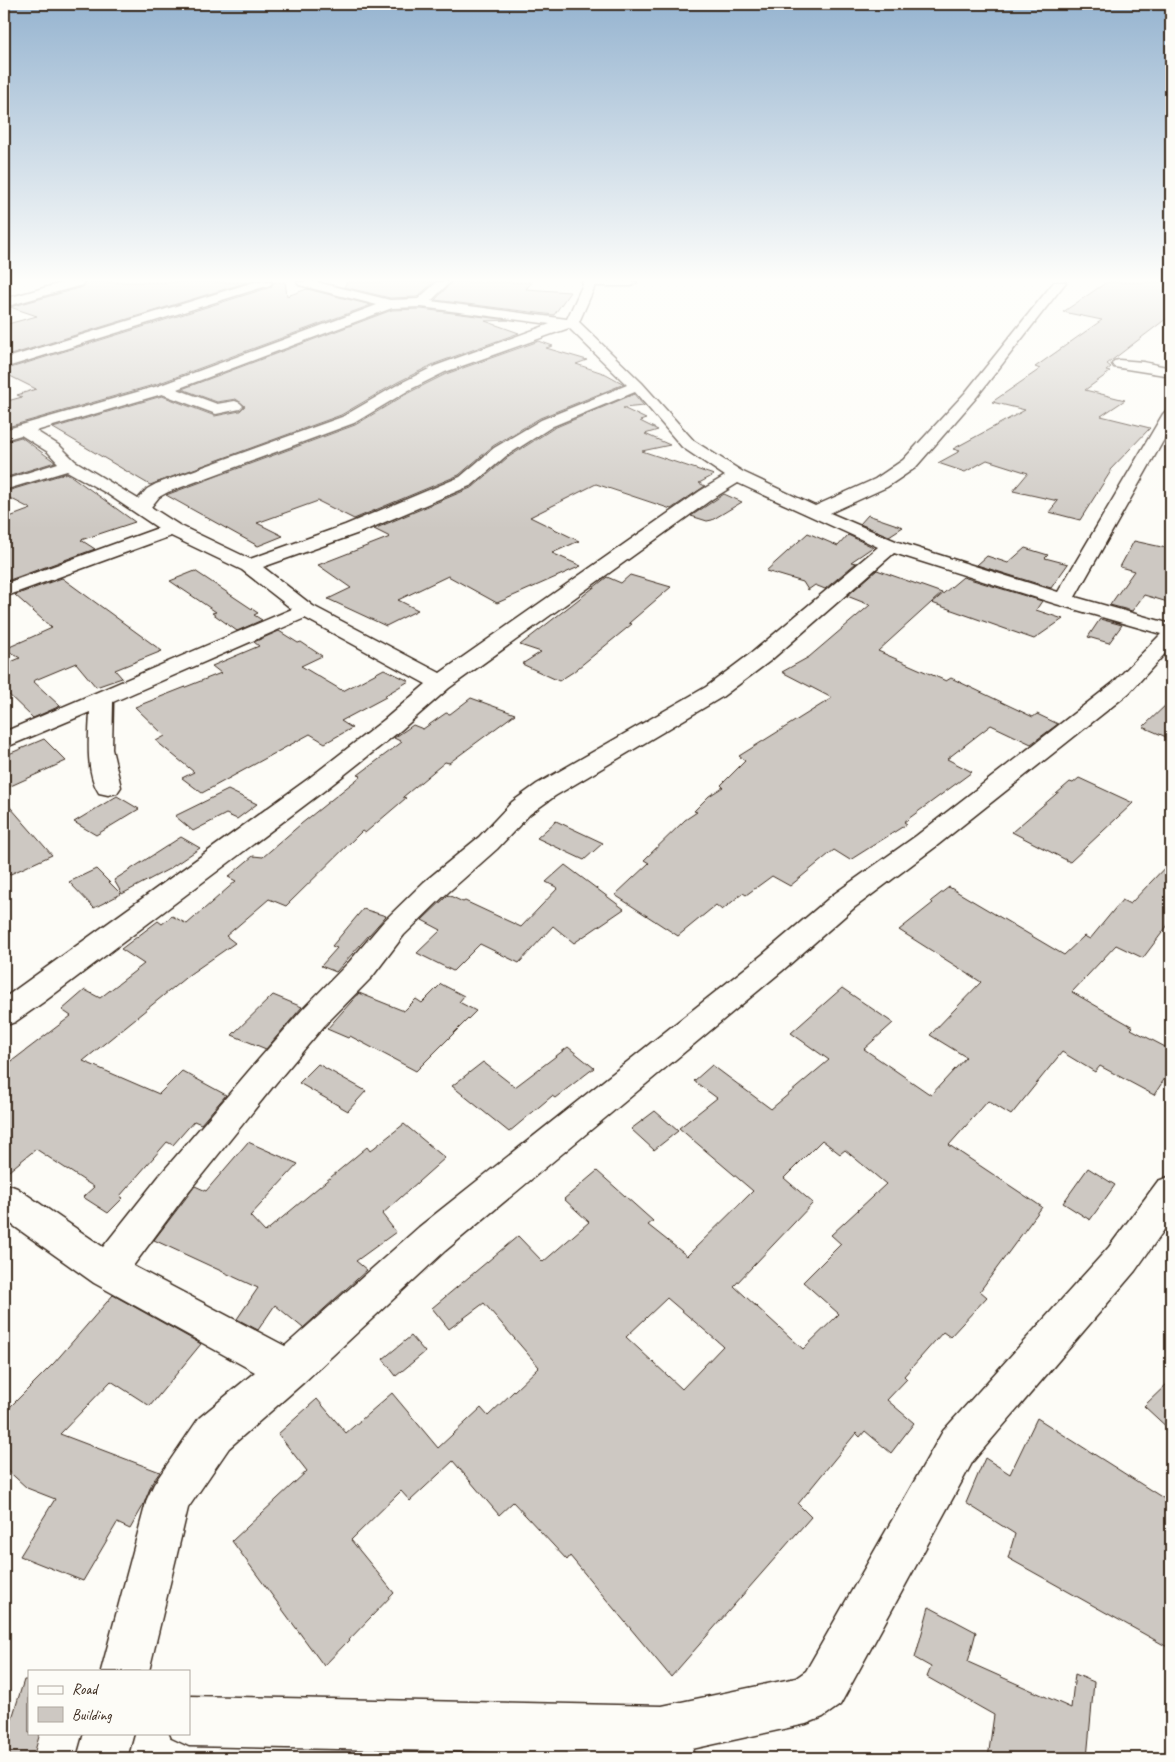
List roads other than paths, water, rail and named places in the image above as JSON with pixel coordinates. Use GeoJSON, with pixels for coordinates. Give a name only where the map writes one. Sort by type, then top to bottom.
{"type":"FeatureCollection","features":[{"type":"Feature","properties":{"kind":"street"},"geometry":{"type":"LineString","coordinates":[[4,435],[163,388],[227,364]]}},
{"type":"Feature","properties":{"kind":"street"},"geometry":{"type":"LineString","coordinates":[[140,508],[153,493],[162,488],[348,420],[375,406],[404,387],[454,364]]}},
{"type":"Feature","properties":{"kind":"street"},"geometry":{"type":"LineString","coordinates":[[614,364],[688,444],[737,476],[854,531],[891,546],[1063,600],[1171,630]]}},
{"type":"Feature","properties":{"kind":"street"},"geometry":{"type":"LineString","coordinates":[[816,512],[881,483],[909,464],[970,396],[995,364]]}},
{"type":"Feature","properties":{"kind":"street"},"geometry":{"type":"LineString","coordinates":[[1122,364],[1143,366],[1171,372]]}},
{"type":"Feature","properties":{"kind":"street"},"geometry":{"type":"LineString","coordinates":[[248,566],[352,529],[466,481],[500,452],[547,422],[636,386]]}},
{"type":"Feature","properties":{"kind":"street"},"geometry":{"type":"LineString","coordinates":[[163,388],[216,409],[235,406]]}},
{"type":"Feature","properties":{"kind":"street"},"geometry":{"type":"LineString","coordinates":[[1063,600],[1171,414]]}},
{"type":"Feature","properties":{"kind":"street"},"geometry":{"type":"LineString","coordinates":[[23,429],[54,448],[69,465],[112,488],[172,529],[248,566],[306,610],[441,683]]}},
{"type":"Feature","properties":{"kind":"street"},"geometry":{"type":"LineString","coordinates":[[4,485],[69,465]]}},
{"type":"Feature","properties":{"kind":"street"},"geometry":{"type":"LineString","coordinates":[[4,1014],[75,965],[348,762],[407,715],[441,683],[706,495],[737,476]]}},
{"type":"Feature","properties":{"kind":"street"},"geometry":{"type":"LineString","coordinates":[[112,488],[162,488]]}},
{"type":"Feature","properties":{"kind":"street"},"geometry":{"type":"LineString","coordinates":[[4,591],[172,529]]}},
{"type":"Feature","properties":{"kind":"street"},"geometry":{"type":"LineString","coordinates":[[107,1271],[172,1186],[313,1018],[361,969],[394,928],[434,889],[488,843],[521,808],[562,780],[714,692],[762,656],[891,546]]}},
{"type":"Feature","properties":{"kind":"street"},"geometry":{"type":"LineString","coordinates":[[4,741],[306,610]]}},
{"type":"Feature","properties":{"kind":"street"},"geometry":{"type":"LineString","coordinates":[[126,1670],[169,1500],[214,1433],[290,1369],[432,1239],[765,969],[844,900],[925,842],[1121,688],[1171,635]]}},
{"type":"Feature","properties":{"kind":"street"},"geometry":{"type":"LineString","coordinates":[[102,697],[100,748],[108,786]]}},
{"type":"Feature","properties":{"kind":"street"},"geometry":{"type":"LineString","coordinates":[[190,1721],[666,1745],[806,1700],[823,1688],[958,1446],[1122,1259],[1171,1192]]}},
{"type":"Feature","properties":{"kind":"street"},"geometry":{"type":"LineString","coordinates":[[4,1199],[107,1271],[290,1369]]}},
{"type":"Feature","properties":{"kind":"street"},"geometry":{"type":"LineString","coordinates":[[102,1758],[109,1734]]}}]}
